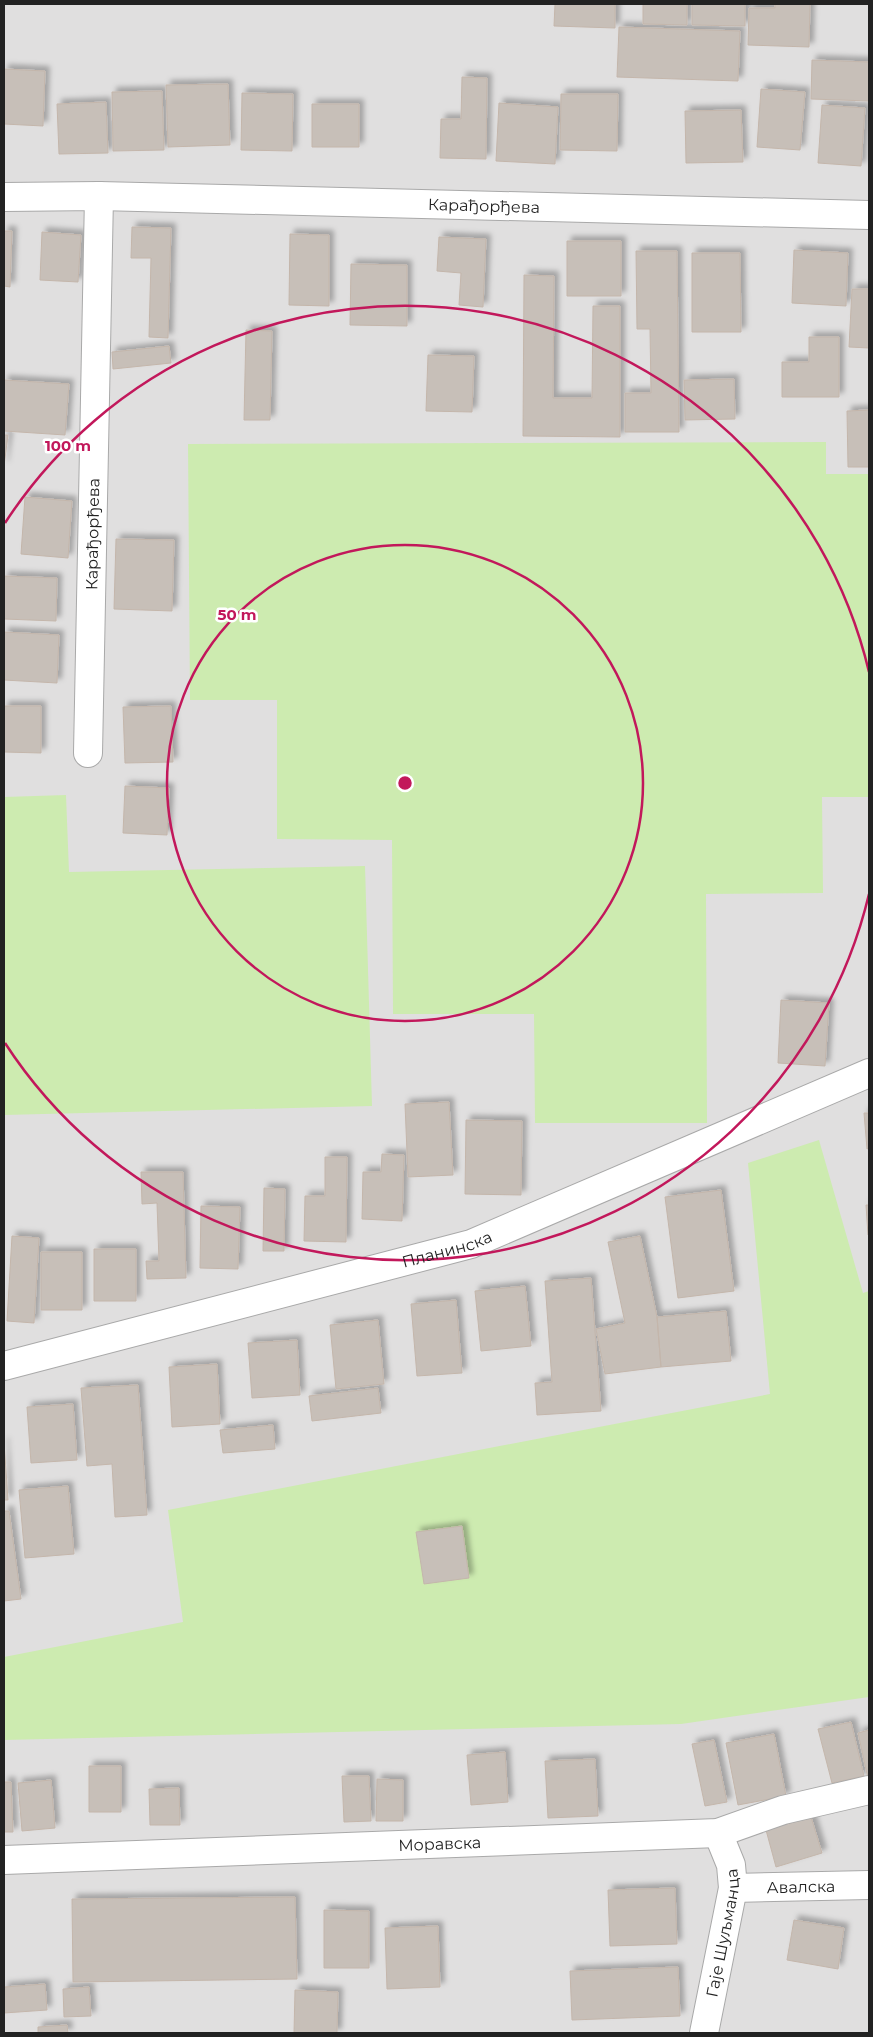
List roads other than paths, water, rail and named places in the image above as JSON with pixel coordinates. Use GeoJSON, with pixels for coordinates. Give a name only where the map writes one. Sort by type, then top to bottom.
{"type":"FeatureCollection","features":[{"type":"Feature","properties":{"kind":"street","name":"Карађорђева"},"geometry":{"type":"LineString","coordinates":[[4,197],[99,196],[869,215]]}},
{"type":"Feature","properties":{"kind":"street","name":"Карађорђева"},"geometry":{"type":"LineString","coordinates":[[88,754],[99,196]]}},
{"type":"Feature","properties":{"kind":"street","name":"Планинска"},"geometry":{"type":"LineString","coordinates":[[4,1366],[471,1244],[869,1073]]}},
{"type":"Feature","properties":{"kind":"street","name":"Моравска"},"geometry":{"type":"LineString","coordinates":[[4,1860],[718,1833],[783,1810],[869,1790]]}},
{"type":"Feature","properties":{"kind":"street","name":"Гаје Шуљманца"},"geometry":{"type":"LineString","coordinates":[[704,2033],[732,1888],[730,1866],[718,1833]]}},
{"type":"Feature","properties":{"kind":"street","name":"Авалска"},"geometry":{"type":"LineString","coordinates":[[732,1888],[869,1885]]}}]}
